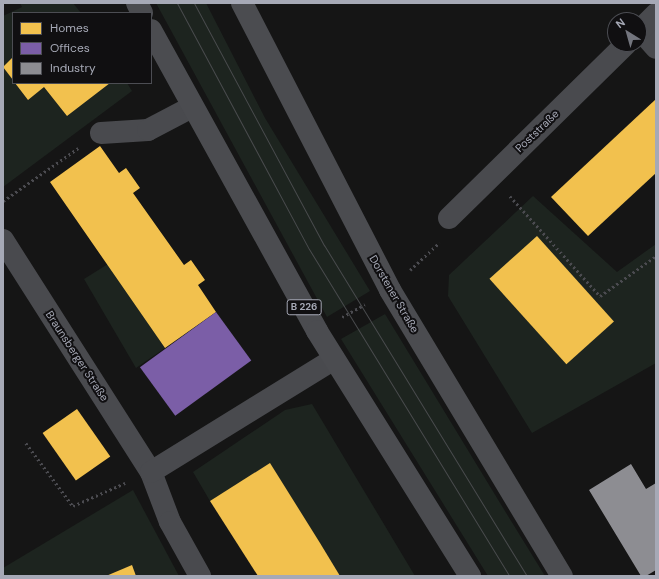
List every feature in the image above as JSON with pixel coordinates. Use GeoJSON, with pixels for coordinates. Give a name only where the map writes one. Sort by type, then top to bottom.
{"type":"FeatureCollection","features":[{"type":"Feature","properties":{"kind":"main road","name":"Dorstener Straße"},"geometry":{"type":"LineString","coordinates":[[242,3],[390,290],[562,576]]}},
{"type":"Feature","properties":{"kind":"main road","name":"B 226"},"geometry":{"type":"LineString","coordinates":[[152,32],[192,107],[317,331],[470,576]]}},
{"type":"Feature","properties":{"kind":"street"},"geometry":{"type":"LineString","coordinates":[[647,23],[656,14]]}},
{"type":"Feature","properties":{"kind":"street"},"geometry":{"type":"LineString","coordinates":[[647,39],[656,48]]}},
{"type":"Feature","properties":{"kind":"street","name":"Poststraße"},"geometry":{"type":"LineString","coordinates":[[449,218],[618,52]]}},
{"type":"Feature","properties":{"kind":"street"},"geometry":{"type":"LineString","coordinates":[[101,133],[148,130],[192,107]]}},
{"type":"Feature","properties":{"kind":"street","name":"Braunsberger Straße"},"geometry":{"type":"LineString","coordinates":[[3,240],[151,472],[170,522],[200,576]]}},
{"type":"Feature","properties":{"kind":"street"},"geometry":{"type":"LineString","coordinates":[[151,472],[334,359]]}},
{"type":"Feature","properties":{"kind":"path"},"geometry":{"type":"LineString","coordinates":[[3,201],[101,133]]}},
{"type":"Feature","properties":{"kind":"path"},"geometry":{"type":"LineString","coordinates":[[492,176],[600,296],[656,256]]}},
{"type":"Feature","properties":{"kind":"path"},"geometry":{"type":"LineString","coordinates":[[317,331],[390,290],[440,241],[449,218]]}},
{"type":"Feature","properties":{"kind":"path"},"geometry":{"type":"LineString","coordinates":[[26,443],[73,506],[151,472]]}},
{"type":"Feature","properties":{"kind":"shaded area"},"geometry":{"type":"Polygon","coordinates":[[[20,3],[73,3],[80,12],[12,12],[12,84],[128,84],[132,91],[3,187],[3,16],[22,7],[20,3]]]}},
{"type":"Feature","properties":{"kind":"shaded area"},"geometry":{"type":"Polygon","coordinates":[[[156,3],[206,3],[265,118],[370,291],[327,317],[156,3]]]}},
{"type":"Feature","properties":{"kind":"shaded area"},"geometry":{"type":"Polygon","coordinates":[[[533,196],[617,272],[656,244],[656,363],[532,433],[448,296],[449,275],[533,196]]]}},
{"type":"Feature","properties":{"kind":"shaded area"},"geometry":{"type":"Polygon","coordinates":[[[108,264],[165,348],[136,368],[84,279],[108,264]]]}},
{"type":"Feature","properties":{"kind":"shaded area"},"geometry":{"type":"Polygon","coordinates":[[[385,314],[545,576],[488,576],[341,339],[385,314]]]}},
{"type":"Feature","properties":{"kind":"shaded area"},"geometry":{"type":"Polygon","coordinates":[[[312,404],[415,576],[340,576],[210,501],[193,472],[285,410],[312,404]]]}},
{"type":"Feature","properties":{"kind":"shaded area"},"geometry":{"type":"Polygon","coordinates":[[[133,490],[179,576],[3,576],[3,568],[133,490]]]}},
{"type":"Feature","properties":{"kind":"building: Homes"},"geometry":{"type":"Polygon","coordinates":[[[12,58],[12,79],[3,67],[12,58]]]}},
{"type":"Feature","properties":{"kind":"building: Homes"},"geometry":{"type":"Polygon","coordinates":[[[16,84],[109,84],[67,116],[44,87],[28,100],[16,84]]]}},
{"type":"Feature","properties":{"kind":"building: Homes"},"geometry":{"type":"Polygon","coordinates":[[[656,99],[656,173],[588,236],[551,197],[656,99]]]}},
{"type":"Feature","properties":{"kind":"building: Homes"},"geometry":{"type":"Polygon","coordinates":[[[100,146],[119,173],[126,168],[140,188],[133,193],[184,265],[191,260],[205,280],[198,285],[216,312],[165,348],[50,182],[100,146]]]}},
{"type":"Feature","properties":{"kind":"building: Homes"},"geometry":{"type":"Polygon","coordinates":[[[537,236],[614,321],[566,364],[489,279],[537,236]]]}},
{"type":"Feature","properties":{"kind":"building: Homes"},"geometry":{"type":"Polygon","coordinates":[[[77,409],[110,457],[76,481],[43,433],[77,409]]]}},
{"type":"Feature","properties":{"kind":"building: Homes"},"geometry":{"type":"Polygon","coordinates":[[[270,463],[340,576],[258,576],[210,501],[270,463]]]}},
{"type":"Feature","properties":{"kind":"building: Homes"},"geometry":{"type":"Polygon","coordinates":[[[132,565],[136,576],[106,576],[132,565]]]}},
{"type":"Feature","properties":{"kind":"building: Offices"},"geometry":{"type":"Polygon","coordinates":[[[216,312],[251,361],[175,416],[140,367],[216,312]]]}},
{"type":"Feature","properties":{"kind":"building: Industry"},"geometry":{"type":"Polygon","coordinates":[[[631,464],[646,489],[656,483],[656,570],[646,576],[641,576],[589,490],[631,464]]]}},
{"type":"Feature","properties":{"kind":"tram line"},"geometry":{"type":"LineString","coordinates":[[177,3],[309,249],[509,576]]}},
{"type":"Feature","properties":{"kind":"tram line"},"geometry":{"type":"LineString","coordinates":[[194,3],[324,245],[527,576]]}}]}
